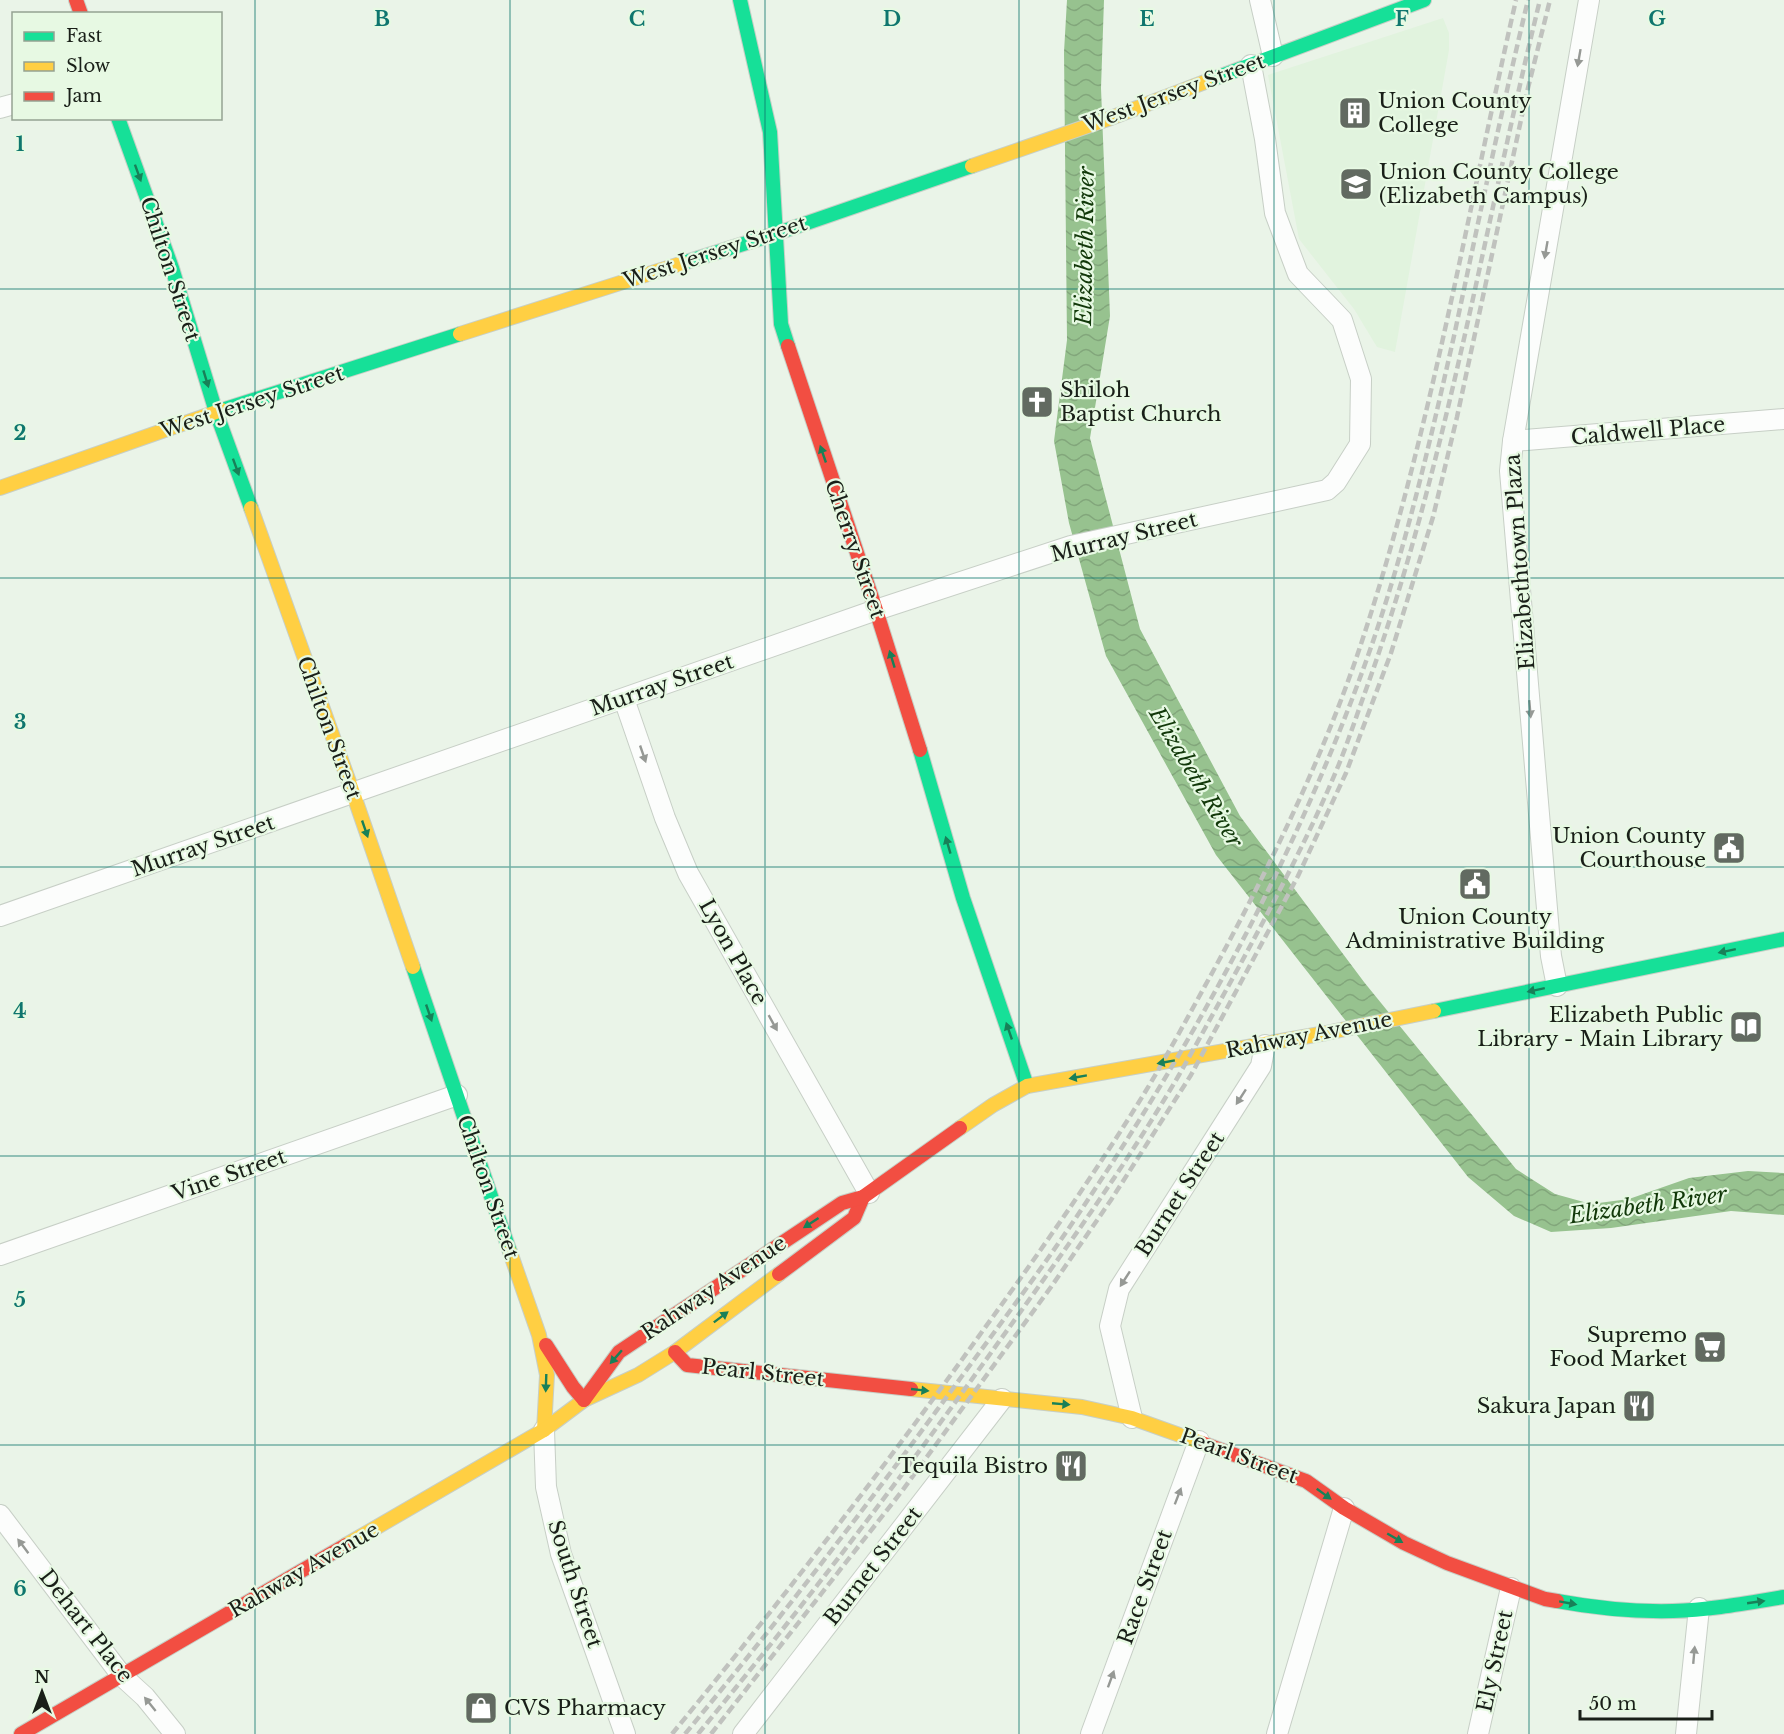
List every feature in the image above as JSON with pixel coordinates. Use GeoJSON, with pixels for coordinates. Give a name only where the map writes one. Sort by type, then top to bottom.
{"type":"FeatureCollection","features":[{"type":"Feature","properties":{"kind":"main road","name":"Cherry Street"},"geometry":{"type":"LineString","coordinates":[[740,0],[770,132],[781,324],[805,402],[876,610],[963,898],[1027,1086]]}},
{"type":"Feature","properties":{"kind":"main road","name":"West Jersey Street"},"geometry":{"type":"LineString","coordinates":[[0,488],[216,412],[775,234],[1108,119],[1424,0]]}},
{"type":"Feature","properties":{"kind":"main road","name":"Chilton Street"},"geometry":{"type":"LineString","coordinates":[[119,120],[172,268],[216,412],[353,793],[540,1338],[547,1375],[544,1430]]}},
{"type":"Feature","properties":{"kind":"main road","name":"Rahway Avenue"},"geometry":{"type":"LineString","coordinates":[[584,1400],[619,1352],[737,1271],[842,1203],[866,1195],[993,1105],[1027,1086],[1326,1033],[1784,939]]}},
{"type":"Feature","properties":{"kind":"main road","name":"Rahway Avenue"},"geometry":{"type":"LineString","coordinates":[[21,1734],[544,1430],[584,1400],[638,1375],[675,1352],[854,1218],[866,1195]]}},
{"type":"Feature","properties":{"kind":"main road"},"geometry":{"type":"LineString","coordinates":[[675,1352],[673,1341],[679,1329],[737,1271]]}},
{"type":"Feature","properties":{"kind":"main road","name":"Chilton Street"},"geometry":{"type":"LineString","coordinates":[[540,1338],[554,1355],[574,1392],[584,1400]]}},
{"type":"Feature","properties":{"kind":"main road","name":"Pearl Street"},"geometry":{"type":"LineString","coordinates":[[675,1352],[687,1365],[1082,1407],[1132,1418],[1306,1481],[1344,1508],[1404,1543],[1447,1563],[1545,1599],[1596,1608],[1652,1610],[1699,1608],[1784,1597]]}},
{"type":"Feature","properties":{"kind":"street"},"geometry":{"type":"LineString","coordinates":[[1260,0],[1274,56]]}},
{"type":"Feature","properties":{"kind":"street","name":"Elizabethtown Plaza"},"geometry":{"type":"LineString","coordinates":[[1557,986],[1551,956],[1510,471],[1513,441],[1589,0]]}},
{"type":"Feature","properties":{"kind":"street","name":"Murray Street"},"geometry":{"type":"LineString","coordinates":[[0,916],[876,610],[1071,546],[1328,490],[1360,444],[1361,379],[1342,320],[1298,274],[1275,213],[1265,138],[1251,65]]}},
{"type":"Feature","properties":{"kind":"street","name":"Caldwell Place"},"geometry":{"type":"LineString","coordinates":[[1513,441],[1784,419]]}},
{"type":"Feature","properties":{"kind":"street","name":"Lyon Place"},"geometry":{"type":"LineString","coordinates":[[624,699],[665,818],[688,873],[866,1195]]}},
{"type":"Feature","properties":{"kind":"street","name":"Burnet Street"},"geometry":{"type":"LineString","coordinates":[[1132,1418],[1110,1326],[1119,1289],[1262,1066],[1264,1045]]}},
{"type":"Feature","properties":{"kind":"street","name":"Vine Street"},"geometry":{"type":"LineString","coordinates":[[0,1255],[457,1095]]}},
{"type":"Feature","properties":{"kind":"street","name":"Burnet Street"},"geometry":{"type":"LineString","coordinates":[[743,1734],[1002,1399]]}},
{"type":"Feature","properties":{"kind":"street","name":"South Street"},"geometry":{"type":"LineString","coordinates":[[544,1430],[546,1487],[561,1554],[625,1734]]}},
{"type":"Feature","properties":{"kind":"street","name":"Race Street"},"geometry":{"type":"LineString","coordinates":[[1091,1734],[1199,1441]]}},
{"type":"Feature","properties":{"kind":"street"},"geometry":{"type":"LineString","coordinates":[[1277,1734],[1344,1508]]}},
{"type":"Feature","properties":{"kind":"street","name":"Dehart Place"},"geometry":{"type":"LineString","coordinates":[[0,1515],[122,1676],[145,1697],[175,1734]]}},
{"type":"Feature","properties":{"kind":"street","name":"Ely Street"},"geometry":{"type":"LineString","coordinates":[[1478,1734],[1511,1588]]}},
{"type":"Feature","properties":{"kind":"street"},"geometry":{"type":"LineString","coordinates":[[1686,1734],[1699,1608]]}},
{"type":"Feature","properties":{"kind":"shaded area","name":"Union County College (Elizabeth Campus)"},"geometry":{"type":"Polygon","coordinates":[[[1443,18],[1449,33],[1449,50],[1395,352],[1377,347],[1354,309],[1299,239],[1268,75],[1443,18]]]}},
{"type":"Feature","properties":{"kind":"water","name":"Elizabeth River"},"geometry":{"type":"Polygon","coordinates":[[[1067,0],[1104,0],[1101,88],[1110,316],[1090,438],[1140,629],[1240,816],[1364,982],[1516,1169],[1555,1194],[1591,1204],[1629,1199],[1689,1178],[1748,1171],[1784,1173],[1784,1215],[1731,1211],[1611,1228],[1551,1232],[1514,1216],[1468,1177],[1216,855],[1106,656],[1069,523],[1054,441],[1067,340],[1064,52],[1067,0]]]}},
{"type":"Feature","properties":{"kind":"railway"},"geometry":{"type":"LineString","coordinates":[[672,1734],[870,1483],[947,1381],[1070,1208],[1159,1069],[1278,846],[1332,724],[1362,641],[1386,562],[1428,403],[1516,0]]}},
{"type":"Feature","properties":{"kind":"railway"},"geometry":{"type":"LineString","coordinates":[[685,1734],[861,1512],[1062,1239],[1174,1063],[1212,997],[1282,861],[1343,721],[1370,650],[1395,572],[1436,415],[1528,0]]}},
{"type":"Feature","properties":{"kind":"railway"},"geometry":{"type":"LineString","coordinates":[[698,1734],[807,1599],[912,1461],[1083,1224],[1179,1075],[1254,939],[1303,843],[1348,742],[1393,610],[1418,524],[1441,437],[1540,0]]}},
{"type":"Feature","properties":{"kind":"railway"},"geometry":{"type":"LineString","coordinates":[[711,1734],[902,1491],[1051,1287],[1111,1200],[1191,1075],[1298,876],[1346,773],[1391,653],[1433,517],[1457,417],[1527,92],[1550,0]]}},
{"type":"Feature","properties":{"kind":"traffic: fast"},"geometry":{"type":"LineString","coordinates":[[740,0],[770,132],[781,324],[788,346]]}},
{"type":"Feature","properties":{"kind":"traffic: fast"},"geometry":{"type":"LineString","coordinates":[[1205,82],[1424,0]]}},
{"type":"Feature","properties":{"kind":"traffic: fast"},"geometry":{"type":"LineString","coordinates":[[119,120],[172,268],[216,412],[251,508]]}},
{"type":"Feature","properties":{"kind":"traffic: fast"},"geometry":{"type":"LineString","coordinates":[[683,263],[972,166]]}},
{"type":"Feature","properties":{"kind":"traffic: fast"},"geometry":{"type":"LineString","coordinates":[[222,410],[460,334]]}},
{"type":"Feature","properties":{"kind":"traffic: fast"},"geometry":{"type":"LineString","coordinates":[[920,750],[963,898],[1027,1086]]}},
{"type":"Feature","properties":{"kind":"traffic: fast"},"geometry":{"type":"LineString","coordinates":[[1434,1011],[1784,939]]}},
{"type":"Feature","properties":{"kind":"traffic: fast"},"geometry":{"type":"LineString","coordinates":[[413,967],[510,1252]]}},
{"type":"Feature","properties":{"kind":"traffic: fast"},"geometry":{"type":"LineString","coordinates":[[1557,1601],[1615,1609],[1673,1611],[1715,1608],[1784,1597]]}},
{"type":"Feature","properties":{"kind":"traffic: slow"},"geometry":{"type":"LineString","coordinates":[[972,166],[1108,119],[1205,82]]}},
{"type":"Feature","properties":{"kind":"traffic: slow"},"geometry":{"type":"LineString","coordinates":[[460,334],[683,263]]}},
{"type":"Feature","properties":{"kind":"traffic: slow"},"geometry":{"type":"LineString","coordinates":[[0,488],[222,410]]}},
{"type":"Feature","properties":{"kind":"traffic: slow"},"geometry":{"type":"LineString","coordinates":[[251,508],[413,967]]}},
{"type":"Feature","properties":{"kind":"traffic: slow"},"geometry":{"type":"LineString","coordinates":[[960,1128],[993,1105],[1027,1086],[1326,1033],[1434,1011]]}},
{"type":"Feature","properties":{"kind":"traffic: slow"},"geometry":{"type":"LineString","coordinates":[[510,1252],[539,1335],[547,1375],[544,1430]]}},
{"type":"Feature","properties":{"kind":"traffic: slow"},"geometry":{"type":"LineString","coordinates":[[346,1545],[544,1430],[584,1400],[638,1375],[675,1352],[779,1274]]}},
{"type":"Feature","properties":{"kind":"traffic: slow"},"geometry":{"type":"LineString","coordinates":[[911,1389],[1082,1407],[1132,1418],[1202,1443]]}},
{"type":"Feature","properties":{"kind":"traffic: jam"},"geometry":{"type":"LineString","coordinates":[[76,0],[80,12]]}},
{"type":"Feature","properties":{"kind":"traffic: jam"},"geometry":{"type":"LineString","coordinates":[[788,346],[920,750]]}},
{"type":"Feature","properties":{"kind":"traffic: jam"},"geometry":{"type":"LineString","coordinates":[[584,1400],[619,1352],[842,1203],[863,1197],[960,1128]]}},
{"type":"Feature","properties":{"kind":"traffic: jam"},"geometry":{"type":"LineString","coordinates":[[779,1274],[854,1218],[863,1197]]}},
{"type":"Feature","properties":{"kind":"traffic: jam"},"geometry":{"type":"LineString","coordinates":[[546,1345],[584,1400]]}},
{"type":"Feature","properties":{"kind":"traffic: jam"},"geometry":{"type":"LineString","coordinates":[[675,1352],[687,1365],[911,1389]]}},
{"type":"Feature","properties":{"kind":"traffic: jam"},"geometry":{"type":"LineString","coordinates":[[1202,1443],[1306,1481],[1344,1508],[1404,1543],[1447,1563],[1545,1599],[1557,1601]]}},
{"type":"Feature","properties":{"kind":"traffic: jam"},"geometry":{"type":"LineString","coordinates":[[21,1734],[346,1545]]}},
{"type":"Feature","properties":{"kind":"place","name":"Union County College"},"geometry":{"type":"Point","coordinates":[1355,113]}},
{"type":"Feature","properties":{"kind":"place","name":"Union County College (Elizabeth Campus)"},"geometry":{"type":"Point","coordinates":[1356,184]}},
{"type":"Feature","properties":{"kind":"place","name":"Shiloh Baptist Church"},"geometry":{"type":"Point","coordinates":[1037,402]}},
{"type":"Feature","properties":{"kind":"place","name":"Union County Courthouse"},"geometry":{"type":"Point","coordinates":[1729,848]}},
{"type":"Feature","properties":{"kind":"place","name":"Union County Administrative Building"},"geometry":{"type":"Point","coordinates":[1475,884]}},
{"type":"Feature","properties":{"kind":"place","name":"Elizabeth Public Library - Main Library"},"geometry":{"type":"Point","coordinates":[1746,1027]}},
{"type":"Feature","properties":{"kind":"place","name":"Supremo Food Market"},"geometry":{"type":"Point","coordinates":[1710,1347]}},
{"type":"Feature","properties":{"kind":"place","name":"Sakura Japan"},"geometry":{"type":"Point","coordinates":[1639,1406]}},
{"type":"Feature","properties":{"kind":"place","name":"Tequila Bistro"},"geometry":{"type":"Point","coordinates":[1071,1466]}},
{"type":"Feature","properties":{"kind":"place","name":"CVS Pharmacy"},"geometry":{"type":"Point","coordinates":[481,1708]}}]}
